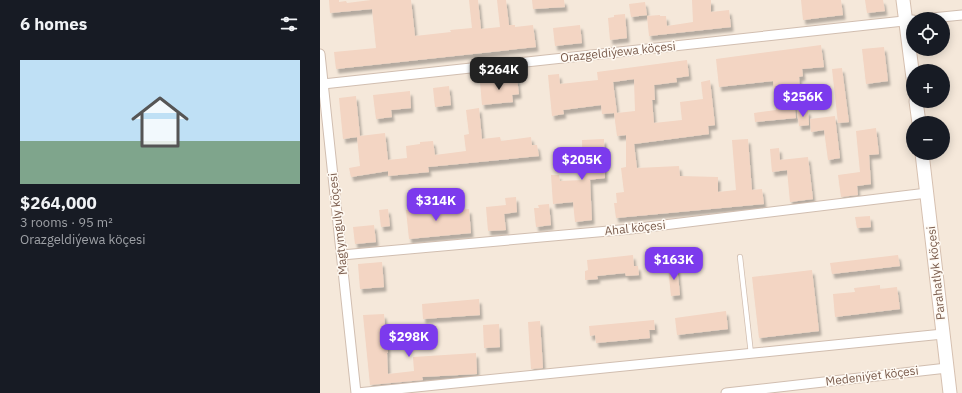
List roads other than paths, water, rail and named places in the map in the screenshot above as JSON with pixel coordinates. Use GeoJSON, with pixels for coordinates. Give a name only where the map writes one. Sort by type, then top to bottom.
{"type":"FeatureCollection","features":[{"type":"Feature","properties":{"kind":"street"},"geometry":{"type":"LineString","coordinates":[[903,0],[907,12]]}},
{"type":"Feature","properties":{"kind":"street"},"geometry":{"type":"LineString","coordinates":[[950,16],[962,15]]}},
{"type":"Feature","properties":{"kind":"street","name":"Orazgeldiýewa köçesi"},"geometry":{"type":"LineString","coordinates":[[322,84],[906,20]]}},
{"type":"Feature","properties":{"kind":"street","name":"Magtymguly köçesi"},"geometry":{"type":"LineString","coordinates":[[320,54],[322,84],[357,393]]}},
{"type":"Feature","properties":{"kind":"street","name":"Parahatlyk köçesi"},"geometry":{"type":"LineString","coordinates":[[923,160],[950,393]]}},
{"type":"Feature","properties":{"kind":"street","name":"Ahal köçesi"},"geometry":{"type":"LineString","coordinates":[[342,255],[631,229],[927,193]]}},
{"type":"Feature","properties":{"kind":"street"},"geometry":{"type":"LineString","coordinates":[[357,393],[943,334]]}},
{"type":"Feature","properties":{"kind":"street","name":"Medeniýet köçesi"},"geometry":{"type":"LineString","coordinates":[[726,393],[946,368]]}},
{"type":"Feature","properties":{"kind":"lane"},"geometry":{"type":"LineString","coordinates":[[740,257],[751,354]]}}]}
